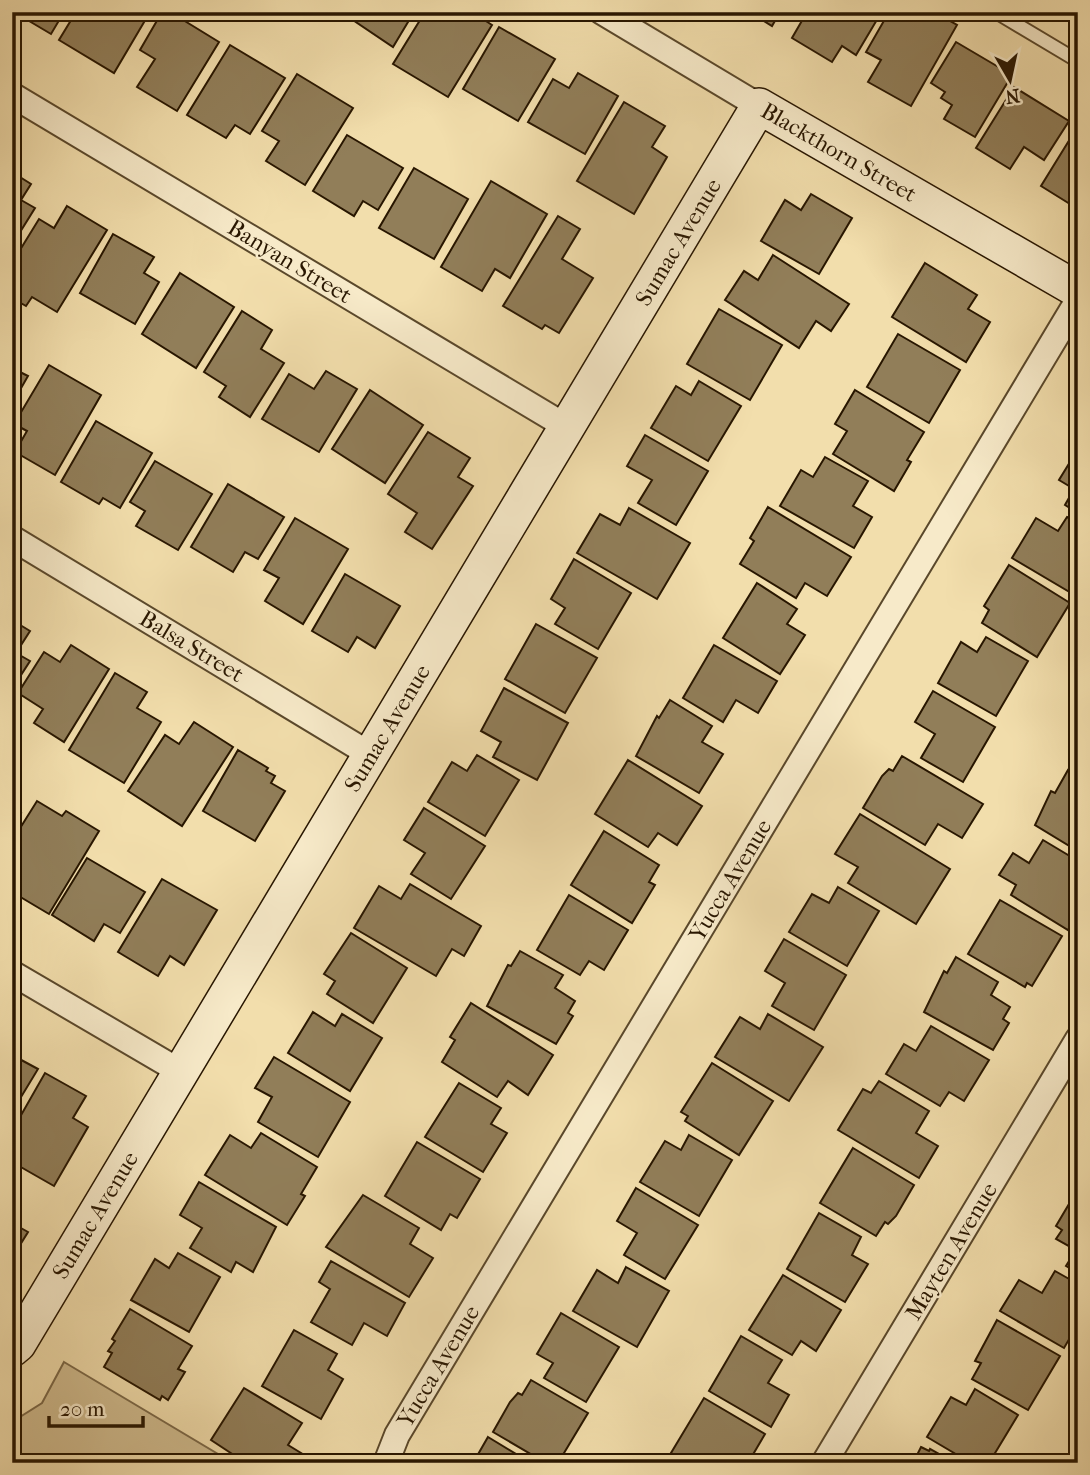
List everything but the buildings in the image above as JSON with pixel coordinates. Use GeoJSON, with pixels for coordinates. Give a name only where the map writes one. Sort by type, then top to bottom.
{"type":"FeatureCollection","features":[{"type":"Feature","properties":{"kind":"street","name":"Blackthorn Street"},"geometry":{"type":"LineString","coordinates":[[602,12],[1078,290]]}},
{"type":"Feature","properties":{"kind":"street","name":"Banyan Street"},"geometry":{"type":"LineString","coordinates":[[12,95],[567,427]]}},
{"type":"Feature","properties":{"kind":"street","name":"Sumac Avenue"},"geometry":{"type":"LineString","coordinates":[[12,1349],[18,1344],[759,106]]}},
{"type":"Feature","properties":{"kind":"street","name":"Yucca Avenue"},"geometry":{"type":"LineString","coordinates":[[386,1463],[404,1423],[1078,300]]}},
{"type":"Feature","properties":{"kind":"street","name":"Balsa Street"},"geometry":{"type":"LineString","coordinates":[[12,538],[371,755]]}},
{"type":"Feature","properties":{"kind":"street"},"geometry":{"type":"LineString","coordinates":[[12,973],[181,1072]]}},
{"type":"Feature","properties":{"kind":"street","name":"Mayten Avenue"},"geometry":{"type":"LineString","coordinates":[[824,1463],[1078,1039]]}},
{"type":"Feature","properties":{"kind":"lane"},"geometry":{"type":"LineString","coordinates":[[996,12],[1078,61]]}},
{"type":"Feature","properties":{"kind":"shaded area"},"geometry":{"type":"Polygon","coordinates":[[[64,1362],[233,1463],[12,1463],[12,1422],[42,1403],[64,1362]]]}}]}
